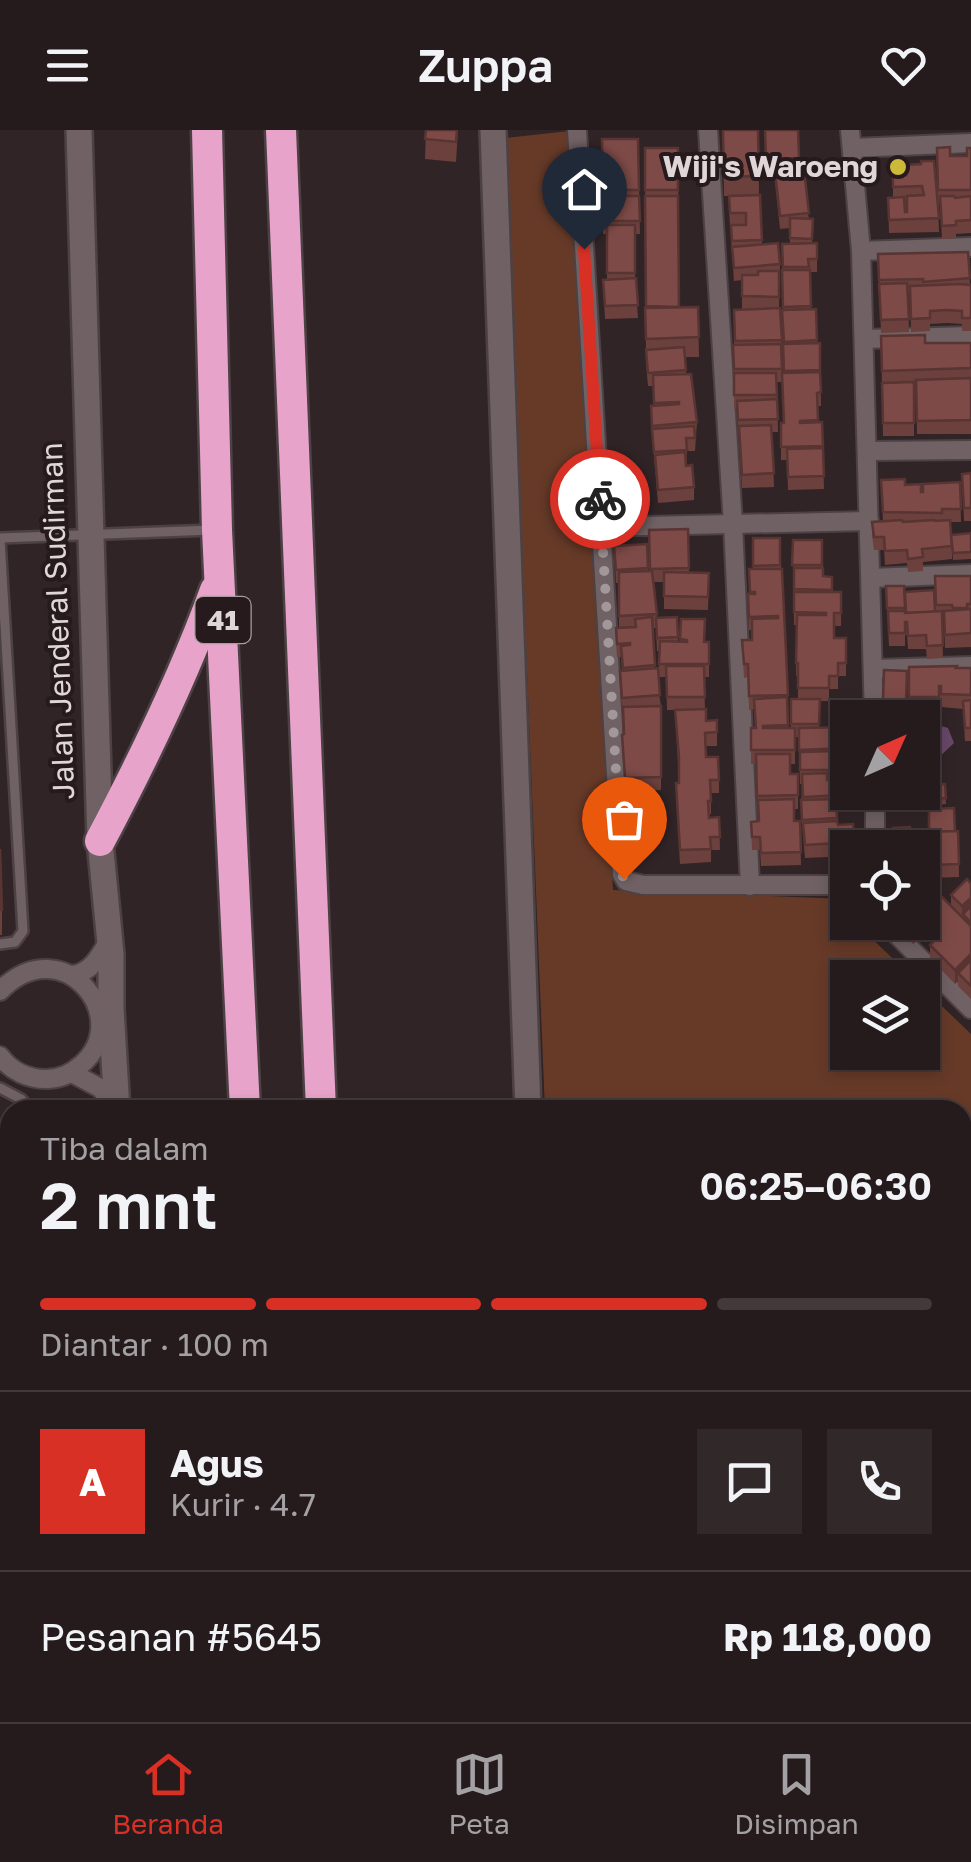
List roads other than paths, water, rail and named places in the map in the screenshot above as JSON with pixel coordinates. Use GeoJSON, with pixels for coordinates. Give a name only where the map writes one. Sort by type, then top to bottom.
{"type":"FeatureCollection","features":[{"type":"Feature","properties":{"kind":"highway","name":"41"},"geometry":{"type":"LineString","coordinates":[[207,130],[217,530],[245,1100]]}},
{"type":"Feature","properties":{"kind":"highway"},"geometry":{"type":"LineString","coordinates":[[281,130],[321,1100]]}},
{"type":"Feature","properties":{"kind":"highway"},"geometry":{"type":"LineString","coordinates":[[100,841],[198,638],[221,574]]}},
{"type":"Feature","properties":{"kind":"street","name":"Jalan Jenderal Sudirman"},"geometry":{"type":"LineString","coordinates":[[79,130],[100,841],[117,1100]]}},
{"type":"Feature","properties":{"kind":"street"},"geometry":{"type":"LineString","coordinates":[[493,130],[528,1100]]}},
{"type":"Feature","properties":{"kind":"street"},"geometry":{"type":"LineString","coordinates":[[577,130],[623,877],[643,885],[830,885]]}},
{"type":"Feature","properties":{"kind":"street"},"geometry":{"type":"LineString","coordinates":[[708,130],[734,524],[750,886]]}},
{"type":"Feature","properties":{"kind":"street"},"geometry":{"type":"LineString","coordinates":[[874,700],[862,251],[852,139],[971,143]]}},
{"type":"Feature","properties":{"kind":"street"},"geometry":{"type":"LineString","coordinates":[[862,251],[971,247]]}},
{"type":"Feature","properties":{"kind":"street"},"geometry":{"type":"LineString","coordinates":[[864,339],[971,336]]}},
{"type":"Feature","properties":{"kind":"street"},"geometry":{"type":"LineString","coordinates":[[867,452],[971,450]]}},
{"type":"Feature","properties":{"kind":"street"},"geometry":{"type":"LineString","coordinates":[[602,528],[869,521]]}},
{"type":"Feature","properties":{"kind":"street"},"geometry":{"type":"LineString","coordinates":[[871,578],[971,574]]}},
{"type":"Feature","properties":{"kind":"street"},"geometry":{"type":"LineString","coordinates":[[874,669],[971,666]]}},
{"type":"Feature","properties":{"kind":"street"},"geometry":{"type":"LineString","coordinates":[[0,991],[28,971],[46,968],[81,974],[94,964],[109,940]]}},
{"type":"Feature","properties":{"kind":"street"},"geometry":{"type":"LineString","coordinates":[[902,940],[971,1009]]}},
{"type":"Feature","properties":{"kind":"street"},"geometry":{"type":"LineString","coordinates":[[0,1056],[18,1073],[35,1079],[54,1079],[72,1073],[86,1062],[100,1029],[98,1011],[92,994],[72,974]]}},
{"type":"Feature","properties":{"kind":"street"},"geometry":{"type":"LineString","coordinates":[[72,1073],[100,1088],[110,1100]]}},
{"type":"Feature","properties":{"kind":"lane"},"geometry":{"type":"LineString","coordinates":[[0,944],[15,942],[24,931],[0,539],[217,530]]}},
{"type":"Feature","properties":{"kind":"lane"},"geometry":{"type":"LineString","coordinates":[[0,807],[16,807]]}},
{"type":"Feature","properties":{"kind":"place","name":"Wiji's Waroeng"},"geometry":{"type":"Point","coordinates":[898,167]}}]}
